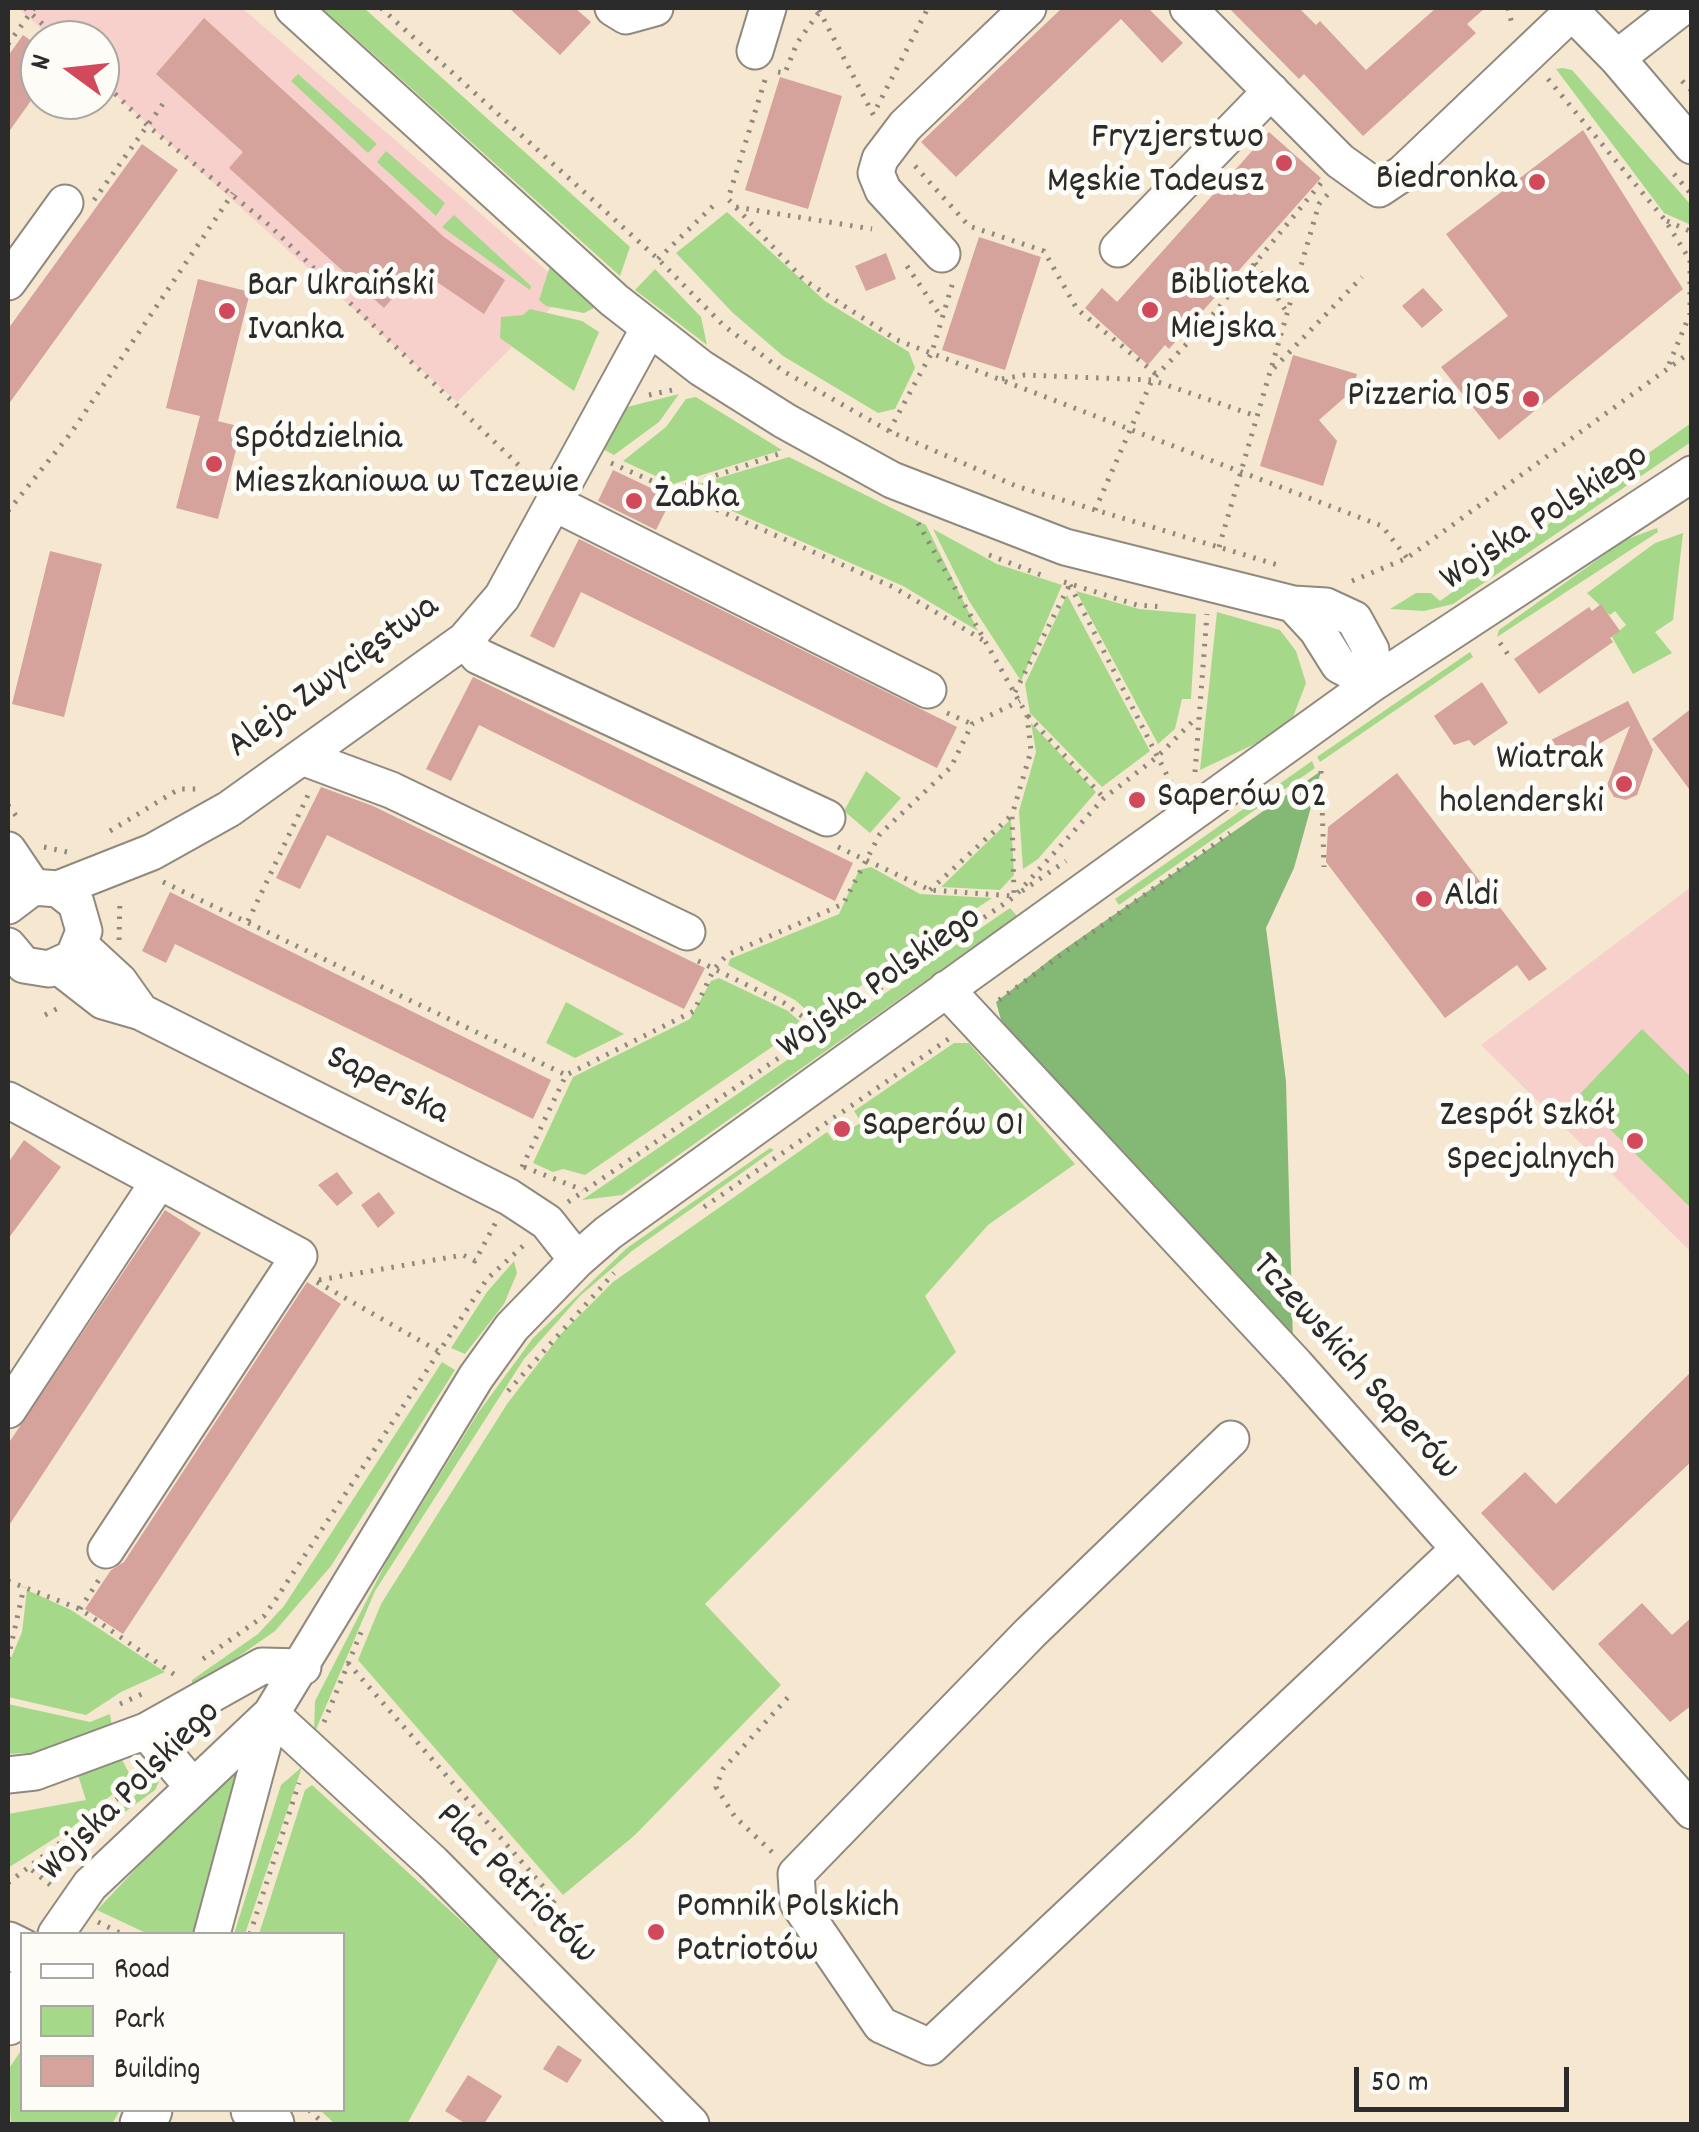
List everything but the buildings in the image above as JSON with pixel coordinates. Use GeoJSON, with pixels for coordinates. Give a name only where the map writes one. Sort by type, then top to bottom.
{"type":"FeatureCollection","features":[{"type":"Feature","properties":{"kind":"main road"},"geometry":{"type":"LineString","coordinates":[[8,2022],[20,1996]]}},
{"type":"Feature","properties":{"kind":"street"},"geometry":{"type":"LineString","coordinates":[[293,8],[459,162],[649,328],[785,421],[892,480],[977,517],[1065,547],[1294,604],[1326,606],[1354,619],[1371,650],[1373,683]]}},
{"type":"Feature","properties":{"kind":"street"},"geometry":{"type":"LineString","coordinates":[[612,8],[626,16],[655,8]]}},
{"type":"Feature","properties":{"kind":"street"},"geometry":{"type":"LineString","coordinates":[[755,51],[768,8]]}},
{"type":"Feature","properties":{"kind":"street"},"geometry":{"type":"LineString","coordinates":[[950,260],[883,190],[876,173],[882,128],[1028,8]]}},
{"type":"Feature","properties":{"kind":"street"},"geometry":{"type":"LineString","coordinates":[[1188,8],[1270,92],[1339,172],[1379,189],[1530,54],[1570,10],[1633,34],[1680,157]]}},
{"type":"Feature","properties":{"kind":"street"},"geometry":{"type":"LineString","coordinates":[[1633,34],[1682,8]]}},
{"type":"Feature","properties":{"kind":"street"},"geometry":{"type":"LineString","coordinates":[[1118,249],[1270,92]]}},
{"type":"Feature","properties":{"kind":"street"},"geometry":{"type":"LineString","coordinates":[[8,282],[79,202]]}},
{"type":"Feature","properties":{"kind":"street","name":"Aleja Zwycięstwa"},"geometry":{"type":"LineString","coordinates":[[74,943],[118,890],[156,868],[229,809],[307,772],[465,640],[502,597],[543,490],[649,328]]}},
{"type":"Feature","properties":{"kind":"street","name":"Wojska Polskiego"},"geometry":{"type":"LineString","coordinates":[[57,1932],[90,1885],[272,1714],[476,1377],[512,1327],[577,1260],[608,1233],[1373,683],[1692,474]]}},
{"type":"Feature","properties":{"kind":"street"},"geometry":{"type":"LineString","coordinates":[[543,490],[928,690]]}},
{"type":"Feature","properties":{"kind":"street"},"geometry":{"type":"LineString","coordinates":[[465,640],[478,656],[827,818]]}},
{"type":"Feature","properties":{"kind":"street"},"geometry":{"type":"LineString","coordinates":[[307,772],[391,790],[692,946]]}},
{"type":"Feature","properties":{"kind":"street","name":"Saperska"},"geometry":{"type":"LineString","coordinates":[[24,841],[23,898],[69,895],[74,943],[119,981],[141,1012],[509,1197],[547,1222],[577,1260]]}},
{"type":"Feature","properties":{"kind":"street","name":"Aleja Zwycięstwa"},"geometry":{"type":"LineString","coordinates":[[23,898],[118,890]]}},
{"type":"Feature","properties":{"kind":"street"},"geometry":{"type":"LineString","coordinates":[[10,955],[37,969],[74,943]]}},
{"type":"Feature","properties":{"kind":"street","name":"Tczewskich Saperów"},"geometry":{"type":"LineString","coordinates":[[946,989],[1296,1364],[1692,1811]]}},
{"type":"Feature","properties":{"kind":"street"},"geometry":{"type":"LineString","coordinates":[[12,1110],[299,1256],[106,1550]]}},
{"type":"Feature","properties":{"kind":"street"},"geometry":{"type":"LineString","coordinates":[[8,1410],[159,1182]]}},
{"type":"Feature","properties":{"kind":"street"},"geometry":{"type":"LineString","coordinates":[[1231,1440],[1030,1633],[796,1874],[798,1904],[881,2025],[930,2047],[1458,1550]]}},
{"type":"Feature","properties":{"kind":"street"},"geometry":{"type":"LineString","coordinates":[[8,1776],[35,1772],[146,1731],[262,1666],[303,1667]]}},
{"type":"Feature","properties":{"kind":"street","name":"Wojska Polskiego"},"geometry":{"type":"LineString","coordinates":[[213,1932],[272,1714]]}},
{"type":"Feature","properties":{"kind":"street","name":"Plac Patriotów"},"geometry":{"type":"LineString","coordinates":[[272,1714],[516,1947],[691,2124]]}},
{"type":"Feature","properties":{"kind":"street"},"geometry":{"type":"LineString","coordinates":[[146,1731],[193,1788]]}},
{"type":"Feature","properties":{"kind":"path"},"geometry":{"type":"LineString","coordinates":[[381,8],[658,258],[742,341],[782,371],[890,431],[1016,486],[1280,565]]}},
{"type":"Feature","properties":{"kind":"path"},"geometry":{"type":"LineString","coordinates":[[1154,378],[1077,309],[1044,251],[969,226],[882,128],[820,8],[797,43],[786,74],[768,70],[728,199],[804,280],[897,340],[1382,526],[1406,558]]}},
{"type":"Feature","properties":{"kind":"path"},"geometry":{"type":"LineString","coordinates":[[882,128],[928,8]]}},
{"type":"Feature","properties":{"kind":"path"},"geometry":{"type":"LineString","coordinates":[[1508,8],[1514,29],[1530,54],[1664,220],[1690,260],[1690,314],[1667,370]]}},
{"type":"Feature","properties":{"kind":"path"},"geometry":{"type":"LineString","coordinates":[[8,44],[30,9]]}},
{"type":"Feature","properties":{"kind":"path"},"geometry":{"type":"LineString","coordinates":[[120,99],[148,126],[233,193],[543,490]]}},
{"type":"Feature","properties":{"kind":"path"},"geometry":{"type":"LineString","coordinates":[[79,202],[148,126],[165,101]]}},
{"type":"Feature","properties":{"kind":"path"},"geometry":{"type":"LineString","coordinates":[[1680,157],[1692,195]]}},
{"type":"Feature","properties":{"kind":"path"},"geometry":{"type":"LineString","coordinates":[[1095,510],[1154,378],[1339,172]]}},
{"type":"Feature","properties":{"kind":"path"},"geometry":{"type":"LineString","coordinates":[[1158,798],[1196,771],[1196,718],[1208,610],[1240,470],[1319,204],[1339,172]]}},
{"type":"Feature","properties":{"kind":"path"},"geometry":{"type":"LineString","coordinates":[[8,511],[70,433],[233,193]]}},
{"type":"Feature","properties":{"kind":"path"},"geometry":{"type":"LineString","coordinates":[[658,258],[713,206]]}},
{"type":"Feature","properties":{"kind":"path"},"geometry":{"type":"LineString","coordinates":[[733,207],[868,226],[879,234]]}},
{"type":"Feature","properties":{"kind":"path"},"geometry":{"type":"LineString","coordinates":[[1664,220],[1692,232]]}},
{"type":"Feature","properties":{"kind":"path"},"geometry":{"type":"LineString","coordinates":[[901,258],[942,318]]}},
{"type":"Feature","properties":{"kind":"path"},"geometry":{"type":"LineString","coordinates":[[890,431],[932,352],[942,318],[950,260]]}},
{"type":"Feature","properties":{"kind":"path"},"geometry":{"type":"LineString","coordinates":[[1255,263],[1288,314]]}},
{"type":"Feature","properties":{"kind":"path"},"geometry":{"type":"LineString","coordinates":[[1270,372],[1362,276]]}},
{"type":"Feature","properties":{"kind":"path"},"geometry":{"type":"LineString","coordinates":[[1350,582],[1406,558],[1692,352]]}},
{"type":"Feature","properties":{"kind":"path"},"geometry":{"type":"LineString","coordinates":[[1000,380],[1025,375],[1154,378],[1256,416]]}},
{"type":"Feature","properties":{"kind":"path"},"geometry":{"type":"LineString","coordinates":[[673,490],[786,452]]}},
{"type":"Feature","properties":{"kind":"path"},"geometry":{"type":"LineString","coordinates":[[611,463],[893,588],[986,642]]}},
{"type":"Feature","properties":{"kind":"path"},"geometry":{"type":"LineString","coordinates":[[914,516],[1027,714],[1104,798]]}},
{"type":"Feature","properties":{"kind":"path"},"geometry":{"type":"LineString","coordinates":[[1016,692],[1070,584],[1174,787]]}},
{"type":"Feature","properties":{"kind":"path"},"geometry":{"type":"LineString","coordinates":[[1500,643],[1512,660]]}},
{"type":"Feature","properties":{"kind":"path"},"geometry":{"type":"LineString","coordinates":[[522,1166],[566,1075],[694,1012],[714,969],[727,954],[843,904],[880,834],[951,767],[972,724],[1020,701]]}},
{"type":"Feature","properties":{"kind":"path"},"geometry":{"type":"LineString","coordinates":[[1014,896],[1012,815],[1031,750],[1027,714]]}},
{"type":"Feature","properties":{"kind":"path"},"geometry":{"type":"LineString","coordinates":[[1014,896],[1104,798],[1157,756],[1196,718]]}},
{"type":"Feature","properties":{"kind":"path"},"geometry":{"type":"LineString","coordinates":[[1321,771],[1324,867]]}},
{"type":"Feature","properties":{"kind":"path"},"geometry":{"type":"LineString","coordinates":[[248,921],[307,772]]}},
{"type":"Feature","properties":{"kind":"path"},"geometry":{"type":"LineString","coordinates":[[8,805],[24,841],[84,852],[118,890],[118,948]]}},
{"type":"Feature","properties":{"kind":"path"},"geometry":{"type":"LineString","coordinates":[[930,890],[1012,815]]}},
{"type":"Feature","properties":{"kind":"path"},"geometry":{"type":"LineString","coordinates":[[996,1002],[1230,833]]}},
{"type":"Feature","properties":{"kind":"path"},"geometry":{"type":"LineString","coordinates":[[8,1581],[80,1609],[178,1678],[264,1616],[487,1279],[547,1222],[583,1190],[1078,853]]}},
{"type":"Feature","properties":{"kind":"path"},"geometry":{"type":"LineString","coordinates":[[156,868],[167,882],[566,1075]]}},
{"type":"Feature","properties":{"kind":"path"},"geometry":{"type":"LineString","coordinates":[[692,946],[714,969],[784,1003],[818,1028]]}},
{"type":"Feature","properties":{"kind":"path"},"geometry":{"type":"LineString","coordinates":[[699,1210],[955,1034]]}},
{"type":"Feature","properties":{"kind":"path"},"geometry":{"type":"LineString","coordinates":[[506,1158],[583,1190]]}},
{"type":"Feature","properties":{"kind":"path"},"geometry":{"type":"LineString","coordinates":[[316,1281],[464,1255],[475,1260],[492,1229]]}},
{"type":"Feature","properties":{"kind":"path"},"geometry":{"type":"LineString","coordinates":[[504,1396],[562,1326],[620,1267]]}},
{"type":"Feature","properties":{"kind":"path"},"geometry":{"type":"LineString","coordinates":[[8,1659],[24,1587]]}},
{"type":"Feature","properties":{"kind":"path"},"geometry":{"type":"LineString","coordinates":[[251,1932],[311,1749],[367,1618]]}},
{"type":"Feature","properties":{"kind":"path"},"geometry":{"type":"LineString","coordinates":[[348,1663],[555,1900],[516,1947]]}},
{"type":"Feature","properties":{"kind":"path"},"geometry":{"type":"LineString","coordinates":[[790,1694],[723,1769],[716,1788],[735,1818],[796,1874]]}},
{"type":"Feature","properties":{"kind":"path"},"geometry":{"type":"LineString","coordinates":[[8,1883],[125,1793],[133,1780]]}},
{"type":"Feature","properties":{"kind":"shaded area"},"geometry":{"type":"Polygon","coordinates":[[[18,8],[242,8],[569,290],[457,402],[120,99],[120,20],[32,20],[18,8]]]}},
{"type":"Feature","properties":{"kind":"shaded area","name":"Zespół Szkół Specjalnych"},"geometry":{"type":"Polygon","coordinates":[[[1691,887],[1691,1252],[1481,1045],[1691,887]]]}},
{"type":"Feature","properties":{"kind":"green space"},"geometry":{"type":"Polygon","coordinates":[[[322,8],[364,8],[586,207],[630,247],[620,276],[322,8]]]}},
{"type":"Feature","properties":{"kind":"green space"},"geometry":{"type":"Polygon","coordinates":[[[1556,69],[1572,70],[1691,205],[1691,225],[1664,213],[1556,69]]]}},
{"type":"Feature","properties":{"kind":"green space"},"geometry":{"type":"Polygon","coordinates":[[[298,74],[377,144],[368,153],[291,81],[298,74]]]}},
{"type":"Feature","properties":{"kind":"green space"},"geometry":{"type":"Polygon","coordinates":[[[386,151],[445,203],[436,216],[377,162],[386,151]]]}},
{"type":"Feature","properties":{"kind":"green space"},"geometry":{"type":"Polygon","coordinates":[[[727,212],[825,301],[909,352],[915,368],[895,409],[878,413],[783,356],[733,313],[676,253],[727,212]]]}},
{"type":"Feature","properties":{"kind":"green space"},"geometry":{"type":"Polygon","coordinates":[[[454,215],[531,286],[530,290],[442,227],[454,215]]]}},
{"type":"Feature","properties":{"kind":"green space"},"geometry":{"type":"Polygon","coordinates":[[[550,266],[596,307],[584,313],[546,306],[539,300],[550,266]]]}},
{"type":"Feature","properties":{"kind":"green space"},"geometry":{"type":"Polygon","coordinates":[[[655,269],[701,317],[707,345],[635,290],[655,269]]]}},
{"type":"Feature","properties":{"kind":"green space"},"geometry":{"type":"Polygon","coordinates":[[[530,309],[582,321],[599,332],[574,391],[500,338],[501,317],[523,315],[530,309]]]}},
{"type":"Feature","properties":{"kind":"green space"},"geometry":{"type":"Polygon","coordinates":[[[679,394],[659,422],[614,455],[601,448],[623,408],[679,394]]]}},
{"type":"Feature","properties":{"kind":"green space"},"geometry":{"type":"Polygon","coordinates":[[[696,397],[782,450],[673,484],[623,461],[666,427],[686,399],[696,397]]]}},
{"type":"Feature","properties":{"kind":"green space"},"geometry":{"type":"Polygon","coordinates":[[[1691,423],[1691,442],[1453,604],[1424,611],[1390,609],[1416,593],[1431,593],[1440,601],[1691,423]]]}},
{"type":"Feature","properties":{"kind":"green space"},"geometry":{"type":"Polygon","coordinates":[[[789,457],[926,525],[978,631],[903,586],[682,489],[789,457]]]}},
{"type":"Feature","properties":{"kind":"green space"},"geometry":{"type":"Polygon","coordinates":[[[1657,528],[1658,532],[1497,637],[1499,630],[1625,540],[1657,528]]]}},
{"type":"Feature","properties":{"kind":"green space"},"geometry":{"type":"Polygon","coordinates":[[[933,529],[997,564],[1062,585],[1021,681],[969,601],[933,529]]]}},
{"type":"Feature","properties":{"kind":"green space"},"geometry":{"type":"Polygon","coordinates":[[[1683,533],[1673,620],[1655,632],[1672,653],[1633,674],[1612,637],[1626,625],[1615,611],[1610,615],[1587,593],[1655,543],[1683,533]]]}},
{"type":"Feature","properties":{"kind":"green space"},"geometry":{"type":"Polygon","coordinates":[[[1076,591],[1139,609],[1196,614],[1191,699],[1182,699],[1175,729],[1158,744],[1076,591]]]}},
{"type":"Feature","properties":{"kind":"green space"},"geometry":{"type":"Polygon","coordinates":[[[1067,595],[1150,751],[1102,787],[1030,713],[1025,684],[1067,595]]]}},
{"type":"Feature","properties":{"kind":"green space"},"geometry":{"type":"Polygon","coordinates":[[[1217,612],[1280,630],[1296,651],[1306,683],[1293,717],[1259,742],[1200,770],[1217,612]]]}},
{"type":"Feature","properties":{"kind":"green space"},"geometry":{"type":"Polygon","coordinates":[[[1470,652],[1473,657],[1320,762],[1317,757],[1470,652]]]}},
{"type":"Feature","properties":{"kind":"green space"},"geometry":{"type":"Polygon","coordinates":[[[1031,723],[1096,792],[1038,859],[1023,869],[1019,811],[1036,752],[1031,723]]]}},
{"type":"Feature","properties":{"kind":"green space"},"geometry":{"type":"Polygon","coordinates":[[[1312,761],[1315,768],[1119,905],[1115,899],[1312,761]]]}},
{"type":"Feature","properties":{"kind":"green space"},"geometry":{"type":"Polygon","coordinates":[[[866,771],[901,798],[870,833],[844,811],[866,771]]]}},
{"type":"Feature","properties":{"kind":"green space"},"geometry":{"type":"Polygon","coordinates":[[[1321,771],[1294,868],[1266,928],[1286,1081],[1293,1343],[1081,1113],[1001,1020],[996,1002],[1056,955],[1321,771]]]}},
{"type":"Feature","properties":{"kind":"green space"},"geometry":{"type":"Polygon","coordinates":[[[1011,819],[1014,875],[1000,890],[941,887],[1011,819]]]}},
{"type":"Feature","properties":{"kind":"green space"},"geometry":{"type":"Polygon","coordinates":[[[871,867],[920,894],[992,898],[814,1017],[795,1000],[728,965],[730,959],[839,914],[859,870],[871,867]]]}},
{"type":"Feature","properties":{"kind":"green space"},"geometry":{"type":"Polygon","coordinates":[[[1010,908],[1017,916],[622,1195],[582,1200],[1010,908]]]}},
{"type":"Feature","properties":{"kind":"green space"},"geometry":{"type":"Polygon","coordinates":[[[719,978],[788,1011],[804,1025],[585,1175],[563,1169],[553,1172],[533,1163],[573,1077],[690,1019],[711,981],[719,978]]]}},
{"type":"Feature","properties":{"kind":"green space"},"geometry":{"type":"Polygon","coordinates":[[[566,1002],[624,1034],[575,1058],[546,1043],[566,1002]]]}},
{"type":"Feature","properties":{"kind":"green space"},"geometry":{"type":"Polygon","coordinates":[[[1642,1029],[1691,1077],[1691,1208],[1577,1097],[1642,1029]]]}},
{"type":"Feature","properties":{"kind":"green space"},"geometry":{"type":"Polygon","coordinates":[[[954,1043],[969,1043],[1075,1164],[988,1225],[925,1296],[956,1352],[705,1604],[781,1685],[635,1835],[563,1895],[358,1660],[381,1604],[507,1404],[561,1334],[613,1282],[827,1132],[834,1141],[861,1122],[854,1111],[954,1043]]]}},
{"type":"Feature","properties":{"kind":"green space"},"geometry":{"type":"Polygon","coordinates":[[[770,1148],[774,1150],[632,1251],[580,1296],[524,1359],[375,1591],[314,1734],[315,1701],[388,1559],[478,1413],[533,1338],[627,1248],[770,1148]]]}},
{"type":"Feature","properties":{"kind":"green space"},"geometry":{"type":"Polygon","coordinates":[[[514,1261],[517,1273],[504,1304],[465,1354],[451,1348],[487,1292],[514,1261]]]}},
{"type":"Feature","properties":{"kind":"green space"},"geometry":{"type":"Polygon","coordinates":[[[442,1362],[455,1370],[331,1566],[275,1631],[192,1689],[192,1680],[258,1634],[284,1606],[442,1362]]]}},
{"type":"Feature","properties":{"kind":"green space"},"geometry":{"type":"Polygon","coordinates":[[[27,1590],[71,1610],[165,1672],[121,1692],[86,1715],[8,1697],[8,1665],[22,1632],[27,1590]]]}},
{"type":"Feature","properties":{"kind":"green space"},"geometry":{"type":"Polygon","coordinates":[[[8,1704],[90,1722],[110,1714],[112,1726],[46,1752],[8,1754],[8,1704]]]}},
{"type":"Feature","properties":{"kind":"green space"},"geometry":{"type":"Polygon","coordinates":[[[248,1750],[194,1932],[144,1932],[97,1910],[248,1750]]]}},
{"type":"Feature","properties":{"kind":"green space"},"geometry":{"type":"Polygon","coordinates":[[[120,1756],[129,1773],[119,1789],[71,1828],[8,1868],[8,1814],[86,1800],[78,1775],[120,1756]]]}},
{"type":"Feature","properties":{"kind":"green space"},"geometry":{"type":"Polygon","coordinates":[[[159,1766],[162,1775],[155,1790],[103,1828],[60,1872],[55,1861],[130,1802],[159,1766]]]}},
{"type":"Feature","properties":{"kind":"green space"},"geometry":{"type":"Polygon","coordinates":[[[302,1767],[246,1932],[235,1932],[281,1785],[302,1767]]]}},
{"type":"Feature","properties":{"kind":"green space"},"geometry":{"type":"Polygon","coordinates":[[[312,1785],[500,1956],[407,2124],[335,2124],[322,2112],[345,2112],[345,1932],[260,1932],[305,1790],[312,1785]]]}},
{"type":"Feature","properties":{"kind":"green space"},"geometry":{"type":"Polygon","coordinates":[[[20,2052],[20,2112],[119,2112],[112,2124],[11,2124],[8,2070],[20,2052]]]}},
{"type":"Feature","properties":{"kind":"place","name":"Fryzjerstwo Męskie Tadeusz"},"geometry":{"type":"Point","coordinates":[1284,163]}},
{"type":"Feature","properties":{"kind":"place","name":"Biedronka"},"geometry":{"type":"Point","coordinates":[1537,182]}},
{"type":"Feature","properties":{"kind":"place","name":"Biblioteka Miejska"},"geometry":{"type":"Point","coordinates":[1150,310]}},
{"type":"Feature","properties":{"kind":"place","name":"Bar Ukraiński Ivanka"},"geometry":{"type":"Point","coordinates":[227,311]}},
{"type":"Feature","properties":{"kind":"place","name":"Pizzeria 105"},"geometry":{"type":"Point","coordinates":[1531,399]}},
{"type":"Feature","properties":{"kind":"place","name":"Spółdzielnia Mieszkaniowa w Tczewie"},"geometry":{"type":"Point","coordinates":[214,464]}},
{"type":"Feature","properties":{"kind":"place","name":"Żabka"},"geometry":{"type":"Point","coordinates":[634,501]}},
{"type":"Feature","properties":{"kind":"place","name":"Wiatrak holenderski"},"geometry":{"type":"Point","coordinates":[1624,784]}},
{"type":"Feature","properties":{"kind":"place","name":"Saperów 02"},"geometry":{"type":"Point","coordinates":[1137,800]}},
{"type":"Feature","properties":{"kind":"place","name":"Aldi"},"geometry":{"type":"Point","coordinates":[1424,899]}},
{"type":"Feature","properties":{"kind":"place","name":"Saperów 01"},"geometry":{"type":"Point","coordinates":[842,1129]}},
{"type":"Feature","properties":{"kind":"place","name":"Zespół Szkół Specjalnych"},"geometry":{"type":"Point","coordinates":[1635,1141]}},
{"type":"Feature","properties":{"kind":"place","name":"Pomnik Polskich Patriotów"},"geometry":{"type":"Point","coordinates":[656,1932]}}]}
